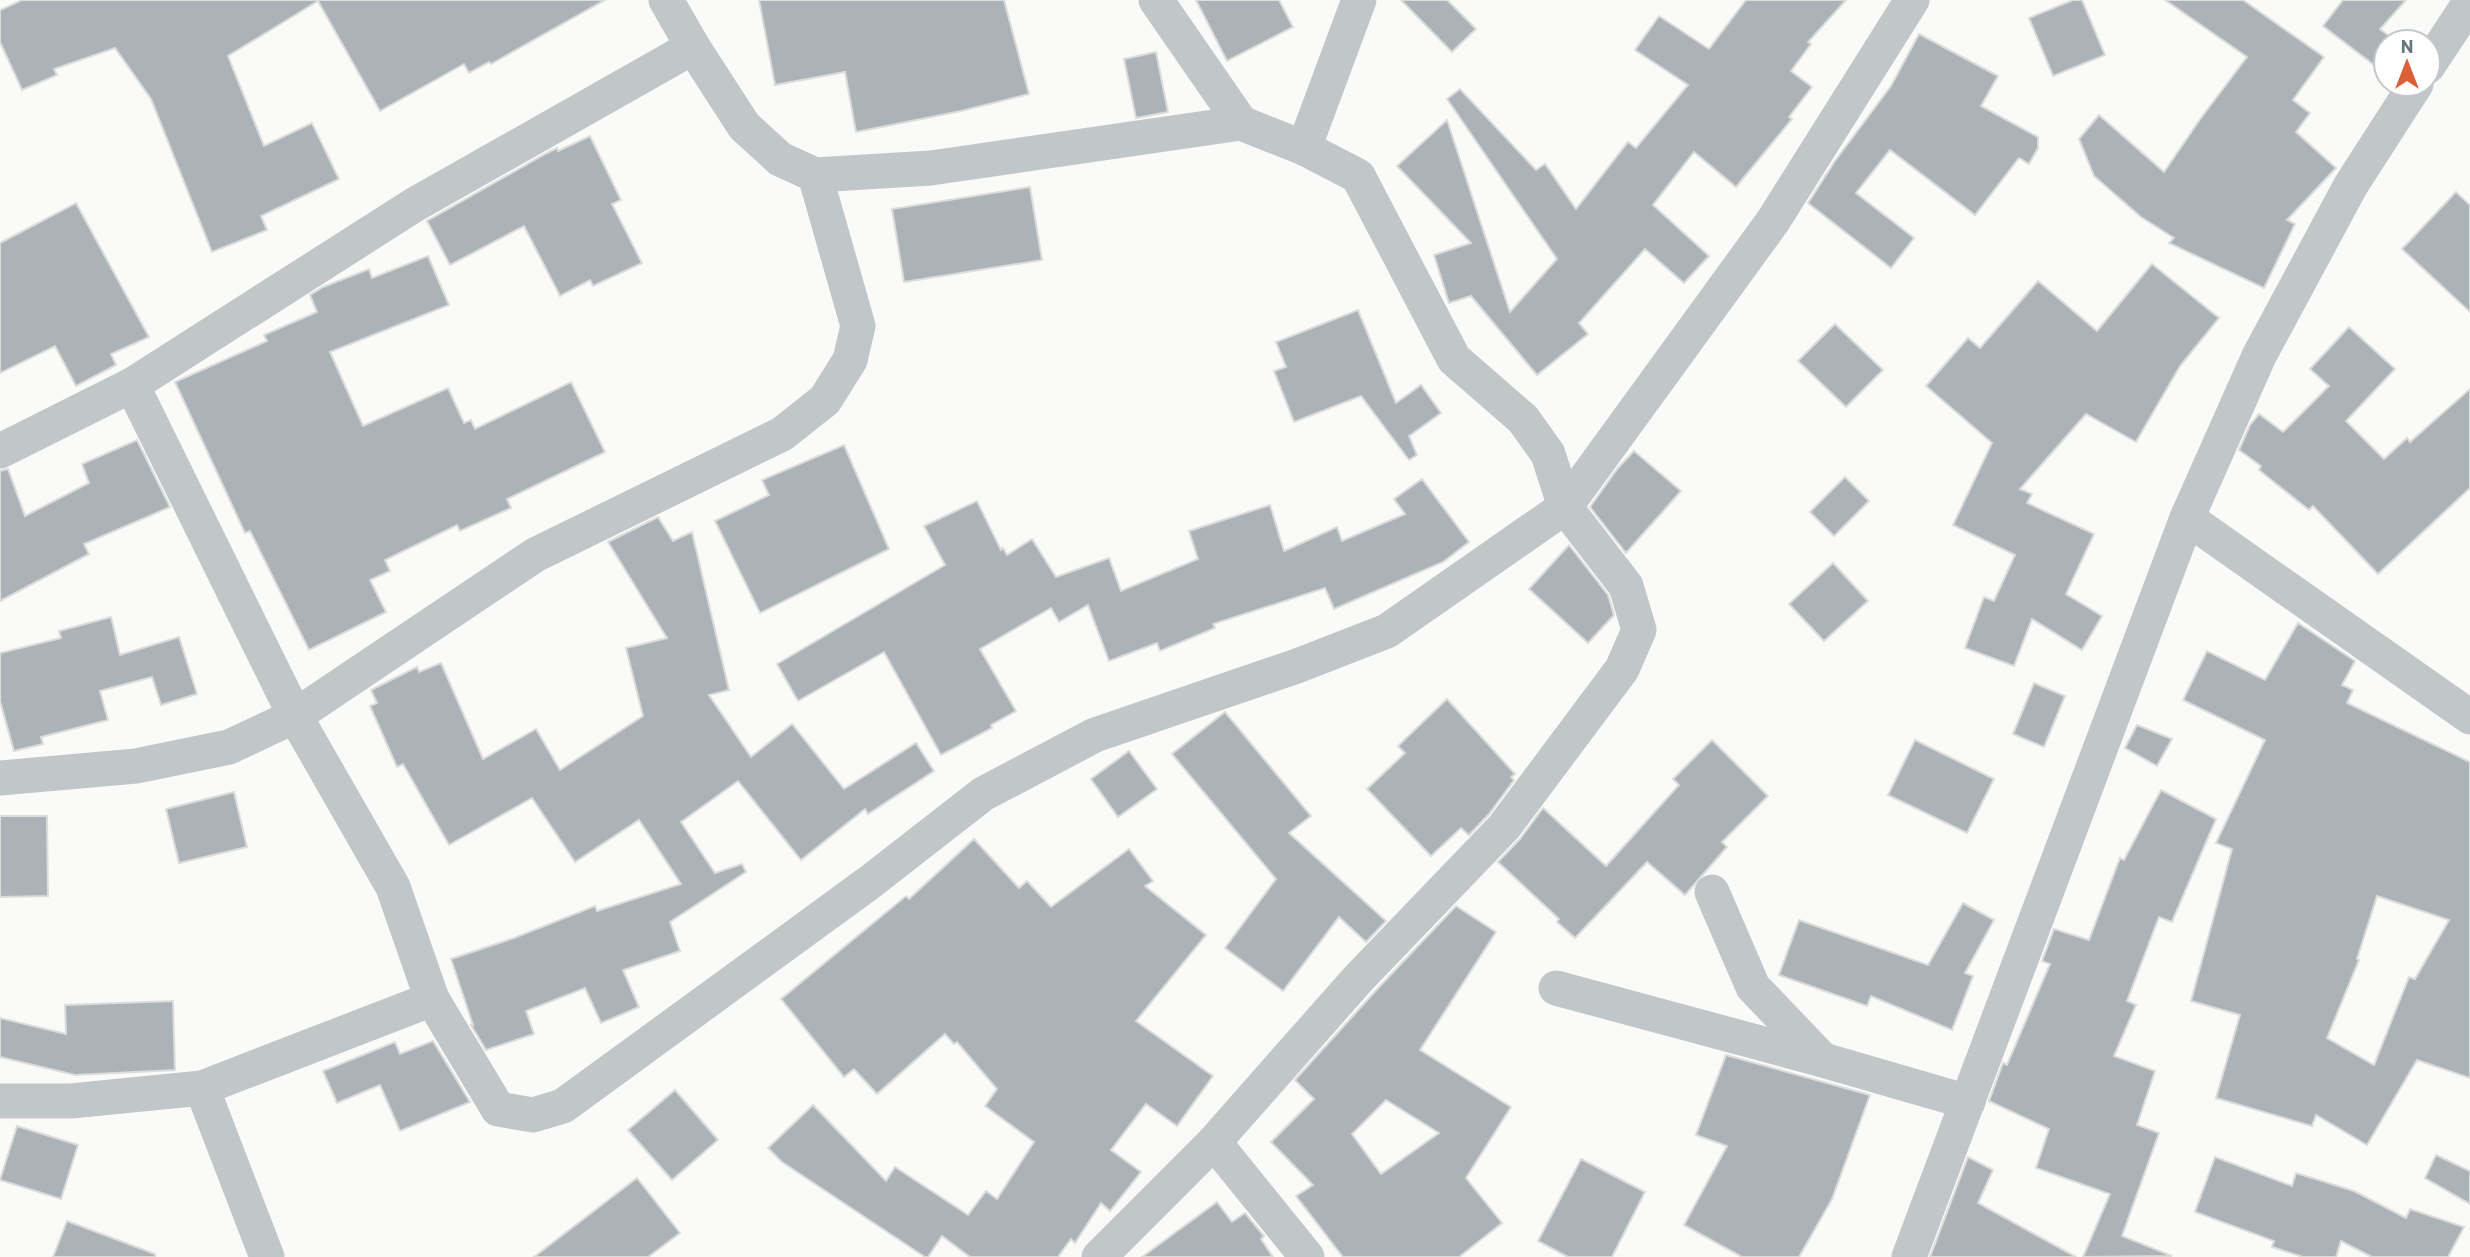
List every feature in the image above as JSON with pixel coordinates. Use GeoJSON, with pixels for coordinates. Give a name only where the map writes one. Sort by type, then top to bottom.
{"type":"FeatureCollection","features":[{"type":"Feature","properties":{"kind":"street"},"geometry":{"type":"LineString","coordinates":[[666,0],[744,126],[780,159],[815,175],[931,168],[1241,123],[1304,148],[1358,176],[1454,359],[1523,419],[1548,454],[1565,507],[1626,586],[1640,630],[1622,669],[1504,827],[1357,980],[1214,1142],[1098,1257]]}},
{"type":"Feature","properties":{"kind":"street"},"geometry":{"type":"LineString","coordinates":[[1156,0],[1241,123]]}},
{"type":"Feature","properties":{"kind":"street"},"geometry":{"type":"LineString","coordinates":[[1304,148],[1359,0]]}},
{"type":"Feature","properties":{"kind":"street"},"geometry":{"type":"LineString","coordinates":[[132,385],[295,716],[393,887],[432,999],[498,1109],[533,1115],[563,1106],[870,882],[983,794],[1095,734],[1297,666],[1387,631],[1565,507],[1773,221],[1912,0]]}},
{"type":"Feature","properties":{"kind":"street"},"geometry":{"type":"LineString","coordinates":[[2442,44],[2468,2]]}},
{"type":"Feature","properties":{"kind":"street"},"geometry":{"type":"LineString","coordinates":[[0,451],[132,385],[414,205],[693,47]]}},
{"type":"Feature","properties":{"kind":"street"},"geometry":{"type":"LineString","coordinates":[[1909,1257],[2187,518],[2259,356],[2351,185],[2407,98]]}},
{"type":"Feature","properties":{"kind":"street"},"geometry":{"type":"LineString","coordinates":[[0,778],[136,766],[229,747],[295,716],[535,555],[782,434],[825,400],[850,360],[858,326],[815,175]]}},
{"type":"Feature","properties":{"kind":"street"},"geometry":{"type":"LineString","coordinates":[[2187,518],[2470,717]]}},
{"type":"Feature","properties":{"kind":"street"},"geometry":{"type":"LineString","coordinates":[[1712,892],[1753,986],[1823,1060]]}},
{"type":"Feature","properties":{"kind":"street"},"geometry":{"type":"LineString","coordinates":[[1556,988],[1968,1102]]}},
{"type":"Feature","properties":{"kind":"street"},"geometry":{"type":"LineString","coordinates":[[0,1101],[71,1101],[202,1088],[432,999]]}},
{"type":"Feature","properties":{"kind":"street"},"geometry":{"type":"LineString","coordinates":[[202,1088],[267,1257]]}},
{"type":"Feature","properties":{"kind":"street"},"geometry":{"type":"LineString","coordinates":[[1214,1142],[1307,1257]]}},
{"type":"Feature","properties":{"kind":"building"},"geometry":{"type":"Polygon","coordinates":[[[22,0],[605,0],[491,64],[489,62],[469,73],[464,64],[380,111],[318,1],[228,56],[264,146],[312,123],[339,179],[261,216],[267,230],[212,252],[151,99],[115,48],[54,69],[57,75],[22,90],[0,42],[0,10],[22,0]]]}},
{"type":"Feature","properties":{"kind":"building"},"geometry":{"type":"Polygon","coordinates":[[[759,0],[1004,0],[1029,94],[856,132],[845,72],[775,85],[759,0]]]}},
{"type":"Feature","properties":{"kind":"building"},"geometry":{"type":"Polygon","coordinates":[[[1196,0],[1279,0],[1293,27],[1227,61],[1196,0]]]}},
{"type":"Feature","properties":{"kind":"building"},"geometry":{"type":"Polygon","coordinates":[[[1401,0],[1447,0],[1476,29],[1452,52],[1401,0]]]}},
{"type":"Feature","properties":{"kind":"building"},"geometry":{"type":"Polygon","coordinates":[[[1746,0],[1846,0],[1808,42],[1811,44],[1791,71],[1812,87],[1789,117],[1792,119],[1736,187],[1694,152],[1653,205],[1709,256],[1684,283],[1645,249],[1579,323],[1588,334],[1537,375],[1471,296],[1449,303],[1434,255],[1471,243],[1397,166],[1447,120],[1510,312],[1557,259],[1447,99],[1460,89],[1536,170],[1545,164],[1576,209],[1628,142],[1636,148],[1688,85],[1635,50],[1659,16],[1709,49],[1746,0]]]}},
{"type":"Feature","properties":{"kind":"building"},"geometry":{"type":"Polygon","coordinates":[[[2073,0],[2082,0],[2105,55],[2053,76],[2029,18],[2073,0]]]}},
{"type":"Feature","properties":{"kind":"building"},"geometry":{"type":"Polygon","coordinates":[[[2165,0],[2243,0],[2324,57],[2293,100],[2310,113],[2296,132],[2336,168],[2287,220],[2295,224],[2264,288],[2169,243],[2174,238],[2141,217],[2094,176],[2079,139],[2099,115],[2164,172],[2247,57],[2165,0]]]}},
{"type":"Feature","properties":{"kind":"building"},"geometry":{"type":"Polygon","coordinates":[[[2343,0],[2406,0],[2381,28],[2372,28],[2372,63],[2323,26],[2343,0]]]}},
{"type":"Feature","properties":{"kind":"building"},"geometry":{"type":"Polygon","coordinates":[[[1919,34],[1998,76],[1981,106],[2038,137],[2038,148],[2029,164],[2019,158],[1975,215],[1890,150],[1856,193],[1914,238],[1891,268],[1808,203],[1835,161],[1891,86],[1919,34]]]}},
{"type":"Feature","properties":{"kind":"building"},"geometry":{"type":"Polygon","coordinates":[[[1156,52],[1168,112],[1136,118],[1124,59],[1156,52]]]}},
{"type":"Feature","properties":{"kind":"building"},"geometry":{"type":"Polygon","coordinates":[[[590,136],[621,200],[612,204],[642,263],[593,286],[590,280],[560,296],[524,226],[450,265],[427,221],[547,153],[557,148],[558,151],[590,136]]]}},
{"type":"Feature","properties":{"kind":"building"},"geometry":{"type":"Polygon","coordinates":[[[1030,187],[1042,260],[904,282],[892,209],[1030,187]]]}},
{"type":"Feature","properties":{"kind":"building"},"geometry":{"type":"Polygon","coordinates":[[[2456,192],[2470,205],[2470,312],[2402,249],[2456,192]]]}},
{"type":"Feature","properties":{"kind":"building"},"geometry":{"type":"Polygon","coordinates":[[[76,203],[149,337],[111,354],[116,365],[76,386],[55,346],[0,373],[0,243],[76,203]]]}},
{"type":"Feature","properties":{"kind":"building"},"geometry":{"type":"Polygon","coordinates":[[[428,256],[449,305],[330,352],[363,426],[448,388],[464,423],[471,420],[475,429],[571,382],[605,452],[507,499],[511,508],[460,531],[457,525],[385,560],[390,571],[370,580],[386,612],[309,650],[250,531],[245,533],[175,382],[267,341],[264,335],[317,312],[310,295],[323,287],[369,269],[372,278],[428,256]]]}},
{"type":"Feature","properties":{"kind":"building"},"geometry":{"type":"Polygon","coordinates":[[[2152,264],[2219,318],[2180,366],[2136,442],[2086,414],[2020,489],[2032,494],[2027,503],[2094,534],[2066,594],[2102,616],[2082,650],[2032,619],[2014,666],[1965,648],[1984,597],[1994,601],[2015,555],[1953,525],[1992,443],[1926,386],[1968,338],[1980,348],[2038,281],[2097,331],[2152,264]]]}},
{"type":"Feature","properties":{"kind":"building"},"geometry":{"type":"Polygon","coordinates":[[[1358,310],[1396,403],[1421,385],[1441,413],[1409,436],[1417,455],[1409,460],[1361,396],[1294,422],[1274,371],[1286,367],[1276,342],[1358,310]]]}},
{"type":"Feature","properties":{"kind":"building"},"geometry":{"type":"Polygon","coordinates":[[[1835,324],[1883,370],[1846,407],[1798,361],[1835,324]]]}},
{"type":"Feature","properties":{"kind":"building"},"geometry":{"type":"Polygon","coordinates":[[[2349,327],[2395,369],[2346,421],[2384,459],[2407,438],[2410,442],[2470,389],[2470,488],[2378,574],[2313,506],[2309,510],[2259,470],[2261,466],[2239,450],[2250,425],[2259,414],[2283,432],[2329,386],[2310,369],[2349,327]]]}},
{"type":"Feature","properties":{"kind":"building"},"geometry":{"type":"Polygon","coordinates":[[[137,440],[170,507],[84,544],[89,554],[0,601],[0,471],[8,469],[25,516],[89,483],[82,464],[137,440]]]}},
{"type":"Feature","properties":{"kind":"building"},"geometry":{"type":"Polygon","coordinates":[[[844,445],[889,549],[760,613],[715,521],[769,495],[762,480],[844,445]]]}},
{"type":"Feature","properties":{"kind":"building"},"geometry":{"type":"Polygon","coordinates":[[[1634,451],[1681,491],[1626,553],[1590,507],[1634,451]]]}},
{"type":"Feature","properties":{"kind":"building"},"geometry":{"type":"Polygon","coordinates":[[[1845,477],[1869,501],[1834,536],[1810,512],[1845,477]]]}},
{"type":"Feature","properties":{"kind":"building"},"geometry":{"type":"Polygon","coordinates":[[[1422,479],[1469,542],[1443,562],[1334,609],[1325,588],[1213,624],[1215,628],[1160,651],[1157,643],[1109,661],[1088,605],[1059,622],[1051,608],[980,649],[1016,711],[991,725],[992,728],[941,755],[884,652],[798,701],[777,664],[945,565],[924,526],[977,501],[1001,550],[1003,548],[1007,555],[1032,539],[1056,577],[1109,558],[1121,591],[1198,559],[1189,531],[1270,505],[1284,551],[1337,527],[1342,541],[1405,514],[1394,499],[1422,479]]]}},
{"type":"Feature","properties":{"kind":"building"},"geometry":{"type":"Polygon","coordinates":[[[658,517],[673,541],[692,532],[729,690],[709,695],[751,757],[792,724],[844,789],[916,743],[934,771],[868,814],[865,809],[801,860],[738,781],[681,822],[715,873],[742,864],[746,872],[670,922],[680,951],[623,970],[639,1007],[601,1023],[585,988],[526,1011],[534,1034],[486,1050],[471,1025],[451,959],[595,906],[597,911],[681,884],[639,820],[575,862],[532,798],[449,845],[403,764],[397,767],[370,706],[377,703],[371,690],[417,667],[419,672],[441,663],[483,759],[536,729],[560,770],[643,716],[626,648],[667,638],[608,542],[658,517]]]}},
{"type":"Feature","properties":{"kind":"building"},"geometry":{"type":"Polygon","coordinates":[[[1569,545],[1608,595],[1614,615],[1588,643],[1529,589],[1569,545]]]}},
{"type":"Feature","properties":{"kind":"building"},"geometry":{"type":"Polygon","coordinates":[[[1833,563],[1868,601],[1824,641],[1789,604],[1833,563]]]}},
{"type":"Feature","properties":{"kind":"building"},"geometry":{"type":"Polygon","coordinates":[[[111,617],[120,655],[179,637],[197,694],[161,705],[152,677],[100,691],[108,720],[41,737],[43,744],[14,751],[0,701],[0,653],[61,638],[59,631],[111,617]]]}},
{"type":"Feature","properties":{"kind":"building"},"geometry":{"type":"Polygon","coordinates":[[[2298,623],[2355,661],[2342,685],[2353,690],[2347,703],[2470,762],[2470,1078],[2417,1060],[2367,1145],[2316,1115],[2312,1126],[2216,1098],[2240,1015],[2191,1001],[2232,849],[2216,843],[2265,740],[2183,700],[2207,651],[2265,680],[2298,623]],[[2377,896],[2357,959],[2359,960],[2327,1038],[2374,1065],[2409,977],[2415,979],[2449,920],[2377,896]]]}},
{"type":"Feature","properties":{"kind":"building"},"geometry":{"type":"Polygon","coordinates":[[[2034,683],[2065,696],[2044,747],[2013,734],[2034,683]]]}},
{"type":"Feature","properties":{"kind":"building"},"geometry":{"type":"Polygon","coordinates":[[[1447,699],[1515,774],[1511,777],[1514,780],[1489,814],[1469,835],[1461,828],[1431,856],[1367,789],[1405,753],[1398,746],[1447,699]]]}},
{"type":"Feature","properties":{"kind":"building"},"geometry":{"type":"Polygon","coordinates":[[[1225,712],[1311,816],[1289,833],[1386,921],[1366,942],[1339,917],[1283,991],[1225,948],[1276,879],[1172,754],[1225,712]]]}},
{"type":"Feature","properties":{"kind":"building"},"geometry":{"type":"Polygon","coordinates":[[[2137,725],[2172,739],[2157,766],[2125,748],[2137,725]]]}},
{"type":"Feature","properties":{"kind":"building"},"geometry":{"type":"Polygon","coordinates":[[[1712,740],[1768,796],[1722,842],[1727,847],[1685,895],[1647,862],[1575,938],[1557,922],[1559,919],[1498,862],[1520,839],[1543,808],[1606,866],[1679,785],[1673,779],[1712,740]]]}},
{"type":"Feature","properties":{"kind":"building"},"geometry":{"type":"Polygon","coordinates":[[[1915,740],[1994,779],[1967,833],[1888,795],[1915,740]]]}},
{"type":"Feature","properties":{"kind":"building"},"geometry":{"type":"Polygon","coordinates":[[[1129,751],[1157,789],[1118,817],[1091,779],[1129,751]]]}},
{"type":"Feature","properties":{"kind":"building"},"geometry":{"type":"Polygon","coordinates":[[[2161,790],[2216,819],[2172,922],[2159,917],[2127,1001],[2136,1005],[2114,1056],[2155,1071],[2137,1125],[2159,1133],[2122,1236],[2172,1256],[2083,1257],[2110,1194],[2036,1168],[2049,1129],[1989,1101],[2003,1063],[2007,1065],[2050,964],[2042,961],[2054,929],[2089,940],[2120,858],[2124,860],[2161,790]]]}},
{"type":"Feature","properties":{"kind":"building"},"geometry":{"type":"Polygon","coordinates":[[[234,792],[247,847],[179,863],[166,809],[234,792]]]}},
{"type":"Feature","properties":{"kind":"building"},"geometry":{"type":"Polygon","coordinates":[[[0,816],[47,816],[48,896],[0,897],[0,816]]]}},
{"type":"Feature","properties":{"kind":"building"},"geometry":{"type":"Polygon","coordinates":[[[974,839],[1019,888],[1027,881],[1051,907],[1129,849],[1153,881],[1145,886],[1206,935],[1136,1021],[1213,1076],[1177,1126],[1146,1104],[1111,1150],[1141,1172],[1110,1211],[1101,1203],[1075,1243],[1071,1239],[1058,1257],[970,1257],[942,1236],[928,1257],[925,1257],[782,1162],[768,1148],[813,1105],[886,1181],[895,1167],[968,1215],[986,1191],[997,1199],[1034,1142],[985,1106],[997,1089],[957,1042],[954,1044],[945,1034],[877,1094],[854,1069],[844,1077],[781,999],[906,896],[909,899],[974,839]]]}},
{"type":"Feature","properties":{"kind":"building"},"geometry":{"type":"Polygon","coordinates":[[[1963,903],[1994,920],[1965,973],[1973,976],[1952,1030],[1871,996],[1867,1006],[1779,975],[1799,920],[1928,965],[1963,903]]]}},
{"type":"Feature","properties":{"kind":"building"},"geometry":{"type":"Polygon","coordinates":[[[1456,906],[1496,932],[1420,1050],[1511,1107],[1466,1178],[1502,1223],[1459,1257],[1343,1257],[1296,1196],[1313,1185],[1271,1142],[1314,1099],[1295,1080],[1456,906]],[[1386,1100],[1352,1134],[1381,1174],[1439,1133],[1386,1100]]]}},
{"type":"Feature","properties":{"kind":"building"},"geometry":{"type":"Polygon","coordinates":[[[173,1001],[175,1070],[75,1075],[0,1057],[0,1018],[66,1034],[65,1005],[173,1001]]]}},
{"type":"Feature","properties":{"kind":"building"},"geometry":{"type":"Polygon","coordinates":[[[433,1041],[470,1102],[400,1131],[380,1085],[337,1103],[323,1071],[395,1042],[400,1054],[433,1041]]]}},
{"type":"Feature","properties":{"kind":"building"},"geometry":{"type":"Polygon","coordinates":[[[1726,1055],[1870,1095],[1832,1199],[1799,1257],[1742,1257],[1684,1225],[1727,1146],[1696,1135],[1726,1055]]]}},
{"type":"Feature","properties":{"kind":"building"},"geometry":{"type":"Polygon","coordinates":[[[675,1090],[718,1140],[672,1180],[628,1130],[675,1090]]]}},
{"type":"Feature","properties":{"kind":"building"},"geometry":{"type":"Polygon","coordinates":[[[17,1126],[78,1145],[61,1199],[0,1180],[17,1126]]]}},
{"type":"Feature","properties":{"kind":"building"},"geometry":{"type":"Polygon","coordinates":[[[2436,1155],[2470,1171],[2470,1204],[2425,1178],[2436,1155]]]}},
{"type":"Feature","properties":{"kind":"building"},"geometry":{"type":"Polygon","coordinates":[[[1968,1157],[1993,1170],[1978,1203],[2076,1257],[1930,1257],[1968,1157]]]}},
{"type":"Feature","properties":{"kind":"building"},"geometry":{"type":"Polygon","coordinates":[[[2215,1157],[2292,1186],[2296,1173],[2354,1191],[2406,1218],[2410,1209],[2464,1227],[2448,1257],[2372,1257],[2341,1241],[2336,1257],[2303,1257],[2272,1247],[2274,1241],[2195,1212],[2215,1157]]]}},
{"type":"Feature","properties":{"kind":"building"},"geometry":{"type":"Polygon","coordinates":[[[1581,1159],[1645,1192],[1612,1257],[1568,1257],[1538,1241],[1581,1159]]]}},
{"type":"Feature","properties":{"kind":"building"},"geometry":{"type":"Polygon","coordinates":[[[637,1178],[680,1233],[648,1257],[534,1257],[637,1178]]]}},
{"type":"Feature","properties":{"kind":"building"},"geometry":{"type":"Polygon","coordinates":[[[1217,1202],[1232,1222],[1245,1213],[1264,1236],[1261,1239],[1273,1257],[1142,1257],[1217,1202]]]}},
{"type":"Feature","properties":{"kind":"building"},"geometry":{"type":"Polygon","coordinates":[[[67,1221],[155,1254],[155,1257],[53,1257],[67,1221]]]}}]}
